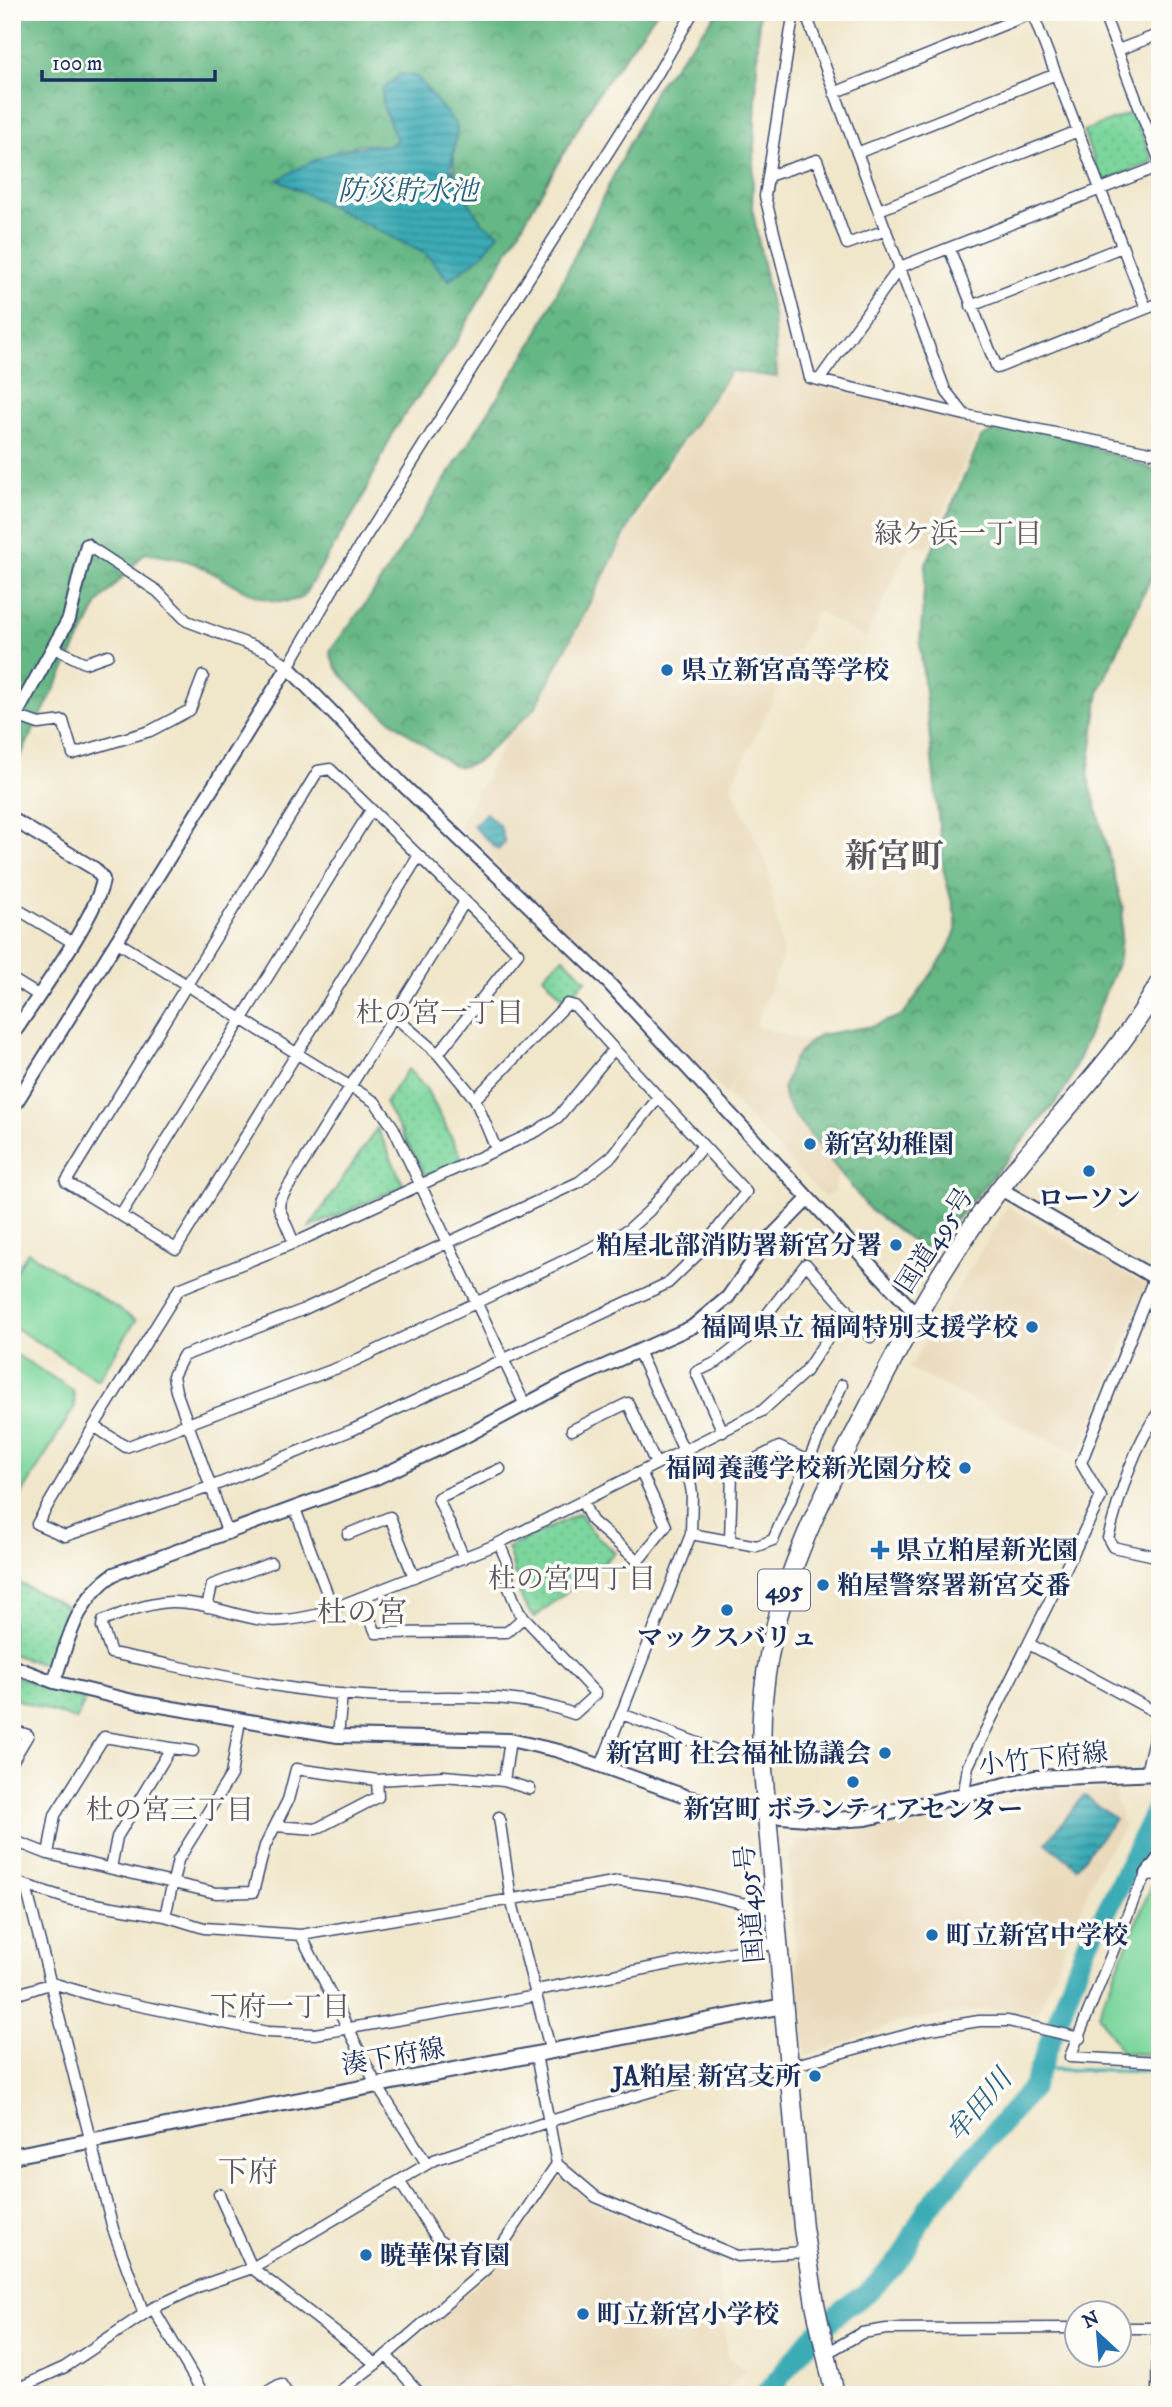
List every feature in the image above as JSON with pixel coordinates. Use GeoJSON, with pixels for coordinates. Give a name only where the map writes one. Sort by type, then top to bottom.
{"type":"FeatureCollection","features":[{"type":"Feature","properties":{"kind":"highway","name":"国道495号"},"geometry":{"type":"LineString","coordinates":[[825,2351],[806,2252],[760,1726],[762,1700],[785,1587],[814,1513],[916,1314],[948,1260],[999,1188],[1113,1057],[1160,982]]}},
{"type":"Feature","properties":{"kind":"highway","name":"495"},"geometry":{"type":"LineString","coordinates":[[825,2351],[835,2395]]}},
{"type":"Feature","properties":{"kind":"main road","name":"小竹下府線"},"geometry":{"type":"LineString","coordinates":[[768,1815],[835,1820],[866,1818],[910,1809],[964,1792],[1035,1778],[1153,1773]]}},
{"type":"Feature","properties":{"kind":"main road","name":"湊下府線"},"geometry":{"type":"LineString","coordinates":[[12,2156],[783,2006]]}},
{"type":"Feature","properties":{"kind":"street"},"geometry":{"type":"LineString","coordinates":[[12,1109],[288,667],[336,584],[659,73],[693,12]]}},
{"type":"Feature","properties":{"kind":"street"},"geometry":{"type":"LineString","coordinates":[[797,12],[792,23],[765,196],[810,378],[965,415],[1160,454]]}},
{"type":"Feature","properties":{"kind":"street"},"geometry":{"type":"LineString","coordinates":[[805,12],[945,390],[965,415]]}},
{"type":"Feature","properties":{"kind":"street"},"geometry":{"type":"LineString","coordinates":[[819,380],[900,267],[1160,164],[1103,12]]}},
{"type":"Feature","properties":{"kind":"street"},"geometry":{"type":"LineString","coordinates":[[834,93],[1033,13],[1146,308]]}},
{"type":"Feature","properties":{"kind":"street"},"geometry":{"type":"LineString","coordinates":[[1118,50],[1160,34]]}},
{"type":"Feature","properties":{"kind":"street"},"geometry":{"type":"LineString","coordinates":[[857,153],[1056,74]]}},
{"type":"Feature","properties":{"kind":"street"},"geometry":{"type":"LineString","coordinates":[[878,210],[1078,131]]}},
{"type":"Feature","properties":{"kind":"street"},"geometry":{"type":"LineString","coordinates":[[768,176],[817,160],[847,244],[886,230]]}},
{"type":"Feature","properties":{"kind":"street"},"geometry":{"type":"LineString","coordinates":[[971,306],[1122,247]]}},
{"type":"Feature","properties":{"kind":"street"},"geometry":{"type":"LineString","coordinates":[[949,248],[997,369],[1160,303]]}},
{"type":"Feature","properties":{"kind":"street"},"geometry":{"type":"LineString","coordinates":[[203,676],[190,710],[150,731],[73,754],[63,721],[39,724],[14,719],[69,619],[87,545],[157,591],[187,621],[269,652],[288,667],[403,785],[604,978],[916,1314]]}},
{"type":"Feature","properties":{"kind":"street"},"geometry":{"type":"LineString","coordinates":[[54,648],[85,663],[108,654]]}},
{"type":"Feature","properties":{"kind":"street"},"geometry":{"type":"LineString","coordinates":[[418,857],[176,1249],[66,1182],[318,771],[330,769],[518,953],[438,1054]]}},
{"type":"Feature","properties":{"kind":"street"},"geometry":{"type":"LineString","coordinates":[[121,1214],[371,810]]}},
{"type":"Feature","properties":{"kind":"street"},"geometry":{"type":"LineString","coordinates":[[12,819],[95,869],[103,879],[102,890],[72,942],[12,1036]]}},
{"type":"Feature","properties":{"kind":"street"},"geometry":{"type":"LineString","coordinates":[[294,1243],[279,1208],[280,1200],[464,903]]}},
{"type":"Feature","properties":{"kind":"street"},"geometry":{"type":"LineString","coordinates":[[12,906],[72,942]]}},
{"type":"Feature","properties":{"kind":"street"},"geometry":{"type":"LineString","coordinates":[[116,941],[375,1102],[393,1127],[525,1405]]}},
{"type":"Feature","properties":{"kind":"street"},"geometry":{"type":"LineString","coordinates":[[12,979],[38,995]]}},
{"type":"Feature","properties":{"kind":"street"},"geometry":{"type":"LineString","coordinates":[[475,1099],[567,1004],[575,1006],[746,1192],[697,1255],[668,1283],[503,1361],[352,1430],[214,1486],[65,1536],[37,1524],[179,1289],[294,1243],[537,1131],[558,1117],[614,1049]]}},
{"type":"Feature","properties":{"kind":"street"},"geometry":{"type":"LineString","coordinates":[[395,1017],[438,1054],[475,1099],[496,1149]]}},
{"type":"Feature","properties":{"kind":"street"},"geometry":{"type":"LineString","coordinates":[[228,1534],[214,1486],[173,1376],[183,1356],[300,1311],[593,1174],[612,1156],[657,1098]]}},
{"type":"Feature","properties":{"kind":"street"},"geometry":{"type":"LineString","coordinates":[[94,1426],[126,1447],[348,1364],[628,1230],[649,1211],[702,1147]]}},
{"type":"Feature","properties":{"kind":"street"},"geometry":{"type":"LineString","coordinates":[[964,1792],[968,1766],[1101,1497],[1081,1463],[1157,1280],[999,1188]]}},
{"type":"Feature","properties":{"kind":"street"},"geometry":{"type":"LineString","coordinates":[[54,1682],[82,1604],[101,1583],[128,1568],[228,1534],[376,1478],[564,1384],[692,1327],[715,1310],[740,1282],[776,1229],[808,1199]]}},
{"type":"Feature","properties":{"kind":"street"},"geometry":{"type":"LineString","coordinates":[[723,1432],[696,1373],[717,1362],[750,1336],[806,1264],[871,1337]]}},
{"type":"Feature","properties":{"kind":"street"},"geometry":{"type":"LineString","coordinates":[[499,1543],[507,1562],[509,1588],[519,1612],[596,1694],[574,1714],[500,1698],[342,1694],[111,1653],[102,1627],[103,1621],[155,1603],[174,1602],[207,1606],[259,1620],[293,1619],[333,1609],[464,1558],[762,1411],[782,1395],[818,1354],[847,1309]]}},
{"type":"Feature","properties":{"kind":"street"},"geometry":{"type":"LineString","coordinates":[[601,1766],[691,1534],[692,1493],[684,1451],[638,1352]]}},
{"type":"Feature","properties":{"kind":"street"},"geometry":{"type":"LineString","coordinates":[[691,1534],[757,1546],[773,1539],[842,1385]]}},
{"type":"Feature","properties":{"kind":"street"},"geometry":{"type":"LineString","coordinates":[[572,1430],[628,1403],[656,1464]]}},
{"type":"Feature","properties":{"kind":"street"},"geometry":{"type":"LineString","coordinates":[[1160,1409],[1142,1434],[1129,1463],[1108,1538],[1112,1547],[1160,1558]]}},
{"type":"Feature","properties":{"kind":"street"},"geometry":{"type":"LineString","coordinates":[[730,1542],[732,1471],[779,1447],[808,1461]]}},
{"type":"Feature","properties":{"kind":"street"},"geometry":{"type":"LineString","coordinates":[[464,1558],[438,1498],[500,1469]]}},
{"type":"Feature","properties":{"kind":"street"},"geometry":{"type":"LineString","coordinates":[[582,1501],[592,1521],[638,1562],[666,1526],[641,1472]]}},
{"type":"Feature","properties":{"kind":"street"},"geometry":{"type":"LineString","coordinates":[[295,1509],[333,1609]]}},
{"type":"Feature","properties":{"kind":"street"},"geometry":{"type":"LineString","coordinates":[[348,1534],[390,1517],[414,1577]]}},
{"type":"Feature","properties":{"kind":"street"},"geometry":{"type":"LineString","coordinates":[[207,1606],[212,1585],[271,1563]]}},
{"type":"Feature","properties":{"kind":"street"},"geometry":{"type":"LineString","coordinates":[[361,1598],[376,1633],[507,1632],[524,1617]]}},
{"type":"Feature","properties":{"kind":"street"},"geometry":{"type":"LineString","coordinates":[[1030,1644],[1160,1714],[1153,1773]]}},
{"type":"Feature","properties":{"kind":"street"},"geometry":{"type":"LineString","coordinates":[[12,1666],[54,1682],[137,1702],[338,1736],[510,1740],[559,1751],[688,1797],[768,1815]]}},
{"type":"Feature","properties":{"kind":"street"},"geometry":{"type":"LineString","coordinates":[[338,1736],[342,1694]]}},
{"type":"Feature","properties":{"kind":"street"},"geometry":{"type":"LineString","coordinates":[[622,1714],[734,1757]]}},
{"type":"Feature","properties":{"kind":"street"},"geometry":{"type":"LineString","coordinates":[[165,1916],[178,1860],[231,1775],[240,1720]]}},
{"type":"Feature","properties":{"kind":"street"},"geometry":{"type":"LineString","coordinates":[[12,1730],[28,1735],[12,1762]]}},
{"type":"Feature","properties":{"kind":"street"},"geometry":{"type":"LineString","coordinates":[[48,1854],[55,1815],[104,1737],[193,1751]]}},
{"type":"Feature","properties":{"kind":"street"},"geometry":{"type":"LineString","coordinates":[[504,1781],[510,1740]]}},
{"type":"Feature","properties":{"kind":"street"},"geometry":{"type":"LineString","coordinates":[[111,1868],[117,1837],[171,1748]]}},
{"type":"Feature","properties":{"kind":"street"},"geometry":{"type":"LineString","coordinates":[[12,1840],[48,1854],[216,1893],[253,1892],[265,1846],[288,1800],[296,1769],[377,1780],[444,1776],[504,1781],[530,1789]]}},
{"type":"Feature","properties":{"kind":"street"},"geometry":{"type":"LineString","coordinates":[[275,1826],[316,1829],[378,1797],[377,1780]]}},
{"type":"Feature","properties":{"kind":"street"},"geometry":{"type":"LineString","coordinates":[[499,1817],[511,1899],[551,2052]]}},
{"type":"Feature","properties":{"kind":"street"},"geometry":{"type":"LineString","coordinates":[[1160,1857],[1070,2057],[1160,2062]]}},
{"type":"Feature","properties":{"kind":"street"},"geometry":{"type":"LineString","coordinates":[[12,1881],[72,1900],[165,1916],[204,1928],[300,1935],[633,1881],[763,1908],[775,1908]]}},
{"type":"Feature","properties":{"kind":"street"},"geometry":{"type":"LineString","coordinates":[[26,1887],[52,1983],[88,2140],[124,2265],[148,2311],[204,2395]]}},
{"type":"Feature","properties":{"kind":"street"},"geometry":{"type":"LineString","coordinates":[[300,1935],[376,2084],[427,2164]]}},
{"type":"Feature","properties":{"kind":"street"},"geometry":{"type":"LineString","coordinates":[[12,1996],[52,1983],[102,1998],[267,2032],[316,2034],[349,2031],[536,1994],[542,1989],[778,1944]]}},
{"type":"Feature","properties":{"kind":"street"},"geometry":{"type":"LineString","coordinates":[[13,2392],[65,2367],[148,2311],[200,2287],[252,2268],[427,2164],[550,2121],[676,2084],[788,2067],[925,2030],[979,2021],[1008,2021],[1077,2037]]}},
{"type":"Feature","properties":{"kind":"street"},"geometry":{"type":"LineString","coordinates":[[536,2055],[557,2164],[596,2197],[737,2256],[806,2252]]}},
{"type":"Feature","properties":{"kind":"street"},"geometry":{"type":"LineString","coordinates":[[335,2395],[376,2364],[486,2269],[557,2164]]}},
{"type":"Feature","properties":{"kind":"street"},"geometry":{"type":"LineString","coordinates":[[399,2181],[438,2241],[486,2269]]}},
{"type":"Feature","properties":{"kind":"street"},"geometry":{"type":"LineString","coordinates":[[219,2194],[252,2268],[376,2364]]}},
{"type":"Feature","properties":{"kind":"street"},"geometry":{"type":"LineString","coordinates":[[825,2351],[862,2333],[887,2329],[1064,2328]]}},
{"type":"Feature","properties":{"kind":"street"},"geometry":{"type":"LineString","coordinates":[[1134,2328],[1159,2328],[1157,2395]]}},
{"type":"Feature","properties":{"kind":"street"},"geometry":{"type":"LineString","coordinates":[[386,2355],[421,2395]]}},
{"type":"Feature","properties":{"kind":"street"},"geometry":{"type":"LineString","coordinates":[[261,2395],[281,2384],[288,2395]]}},
{"type":"Feature","properties":{"kind":"shaded area","name":"県立新宮高等学校"},"geometry":{"type":"Polygon","coordinates":[[[791,298],[806,381],[981,426],[928,548],[910,544],[866,638],[817,611],[731,785],[767,865],[783,955],[755,1026],[871,1060],[833,1193],[824,1197],[728,1096],[744,1054],[727,1095],[459,826],[527,701],[716,390],[791,298]]]}},
{"type":"Feature","properties":{"kind":"shaded area","name":"福岡県立 福岡特別支援学校"},"geometry":{"type":"Polygon","coordinates":[[[1008,1207],[1147,1286],[1078,1455],[909,1368],[1008,1207]]]}},
{"type":"Feature","properties":{"kind":"shaded area","name":"町立新宮中学校"},"geometry":{"type":"Polygon","coordinates":[[[1041,1790],[1117,1790],[1116,1800],[1125,1827],[1100,1862],[1037,2014],[986,2008],[903,2021],[805,2057],[788,1859],[799,1842],[838,1832],[902,1825],[942,1811],[1041,1790]]]}},
{"type":"Feature","properties":{"kind":"shaded area","name":"町立新宮小学校"},"geometry":{"type":"Polygon","coordinates":[[[556,2174],[591,2202],[717,2256],[728,2357],[744,2370],[724,2395],[428,2395],[395,2358],[492,2271],[556,2174]]]}},
{"type":"Feature","properties":{"kind":"green space"},"geometry":{"type":"Polygon","coordinates":[[[12,12],[657,12],[597,95],[450,352],[394,430],[361,501],[303,597],[275,601],[247,592],[193,563],[145,553],[99,602],[12,772],[12,12]],[[383,106],[397,140],[389,146],[358,144],[279,180],[426,254],[450,280],[483,224],[456,179],[454,158],[457,126],[383,106]]]}},
{"type":"Feature","properties":{"kind":"green space"},"geometry":{"type":"Polygon","coordinates":[[[718,12],[759,12],[752,207],[773,315],[777,377],[731,371],[649,488],[535,708],[477,762],[461,767],[452,765],[362,696],[334,664],[330,651],[371,596],[533,342],[656,88],[718,12]]]}},
{"type":"Feature","properties":{"kind":"green space"},"geometry":{"type":"Polygon","coordinates":[[[1133,112],[1153,162],[1102,182],[1083,131],[1133,112]]]}},
{"type":"Feature","properties":{"kind":"green space"},"geometry":{"type":"Polygon","coordinates":[[[1025,422],[1160,472],[1160,558],[1099,691],[1088,776],[1123,909],[1119,959],[1069,1082],[1056,1102],[940,1238],[922,1248],[870,1210],[792,1112],[786,1102],[783,1088],[794,1059],[807,1044],[820,1035],[873,1026],[903,1015],[946,953],[956,931],[956,917],[944,873],[920,644],[926,564],[981,438],[1008,423],[1025,422]]]}},
{"type":"Feature","properties":{"kind":"green space"},"geometry":{"type":"Polygon","coordinates":[[[563,957],[586,980],[565,1000],[543,976],[563,957]]]}},
{"type":"Feature","properties":{"kind":"green space"},"geometry":{"type":"Polygon","coordinates":[[[408,1069],[427,1090],[463,1160],[426,1177],[385,1103],[408,1069]]]}},
{"type":"Feature","properties":{"kind":"green space"},"geometry":{"type":"Polygon","coordinates":[[[377,1128],[404,1186],[309,1228],[377,1128]]]}},
{"type":"Feature","properties":{"kind":"green space"},"geometry":{"type":"Polygon","coordinates":[[[28,1252],[136,1320],[98,1380],[12,1326],[12,1277],[28,1252]]]}},
{"type":"Feature","properties":{"kind":"green space"},"geometry":{"type":"Polygon","coordinates":[[[12,1352],[73,1390],[75,1406],[12,1511],[12,1352]]]}},
{"type":"Feature","properties":{"kind":"green space"},"geometry":{"type":"Polygon","coordinates":[[[580,1513],[590,1529],[615,1553],[535,1617],[519,1593],[507,1548],[580,1513]]]}},
{"type":"Feature","properties":{"kind":"green space"},"geometry":{"type":"Polygon","coordinates":[[[12,1580],[67,1606],[47,1666],[12,1654],[12,1580]]]}},
{"type":"Feature","properties":{"kind":"green space"},"geometry":{"type":"Polygon","coordinates":[[[12,1675],[85,1700],[76,1720],[12,1698],[12,1675]]]}},
{"type":"Feature","properties":{"kind":"green space"},"geometry":{"type":"Polygon","coordinates":[[[1153,1882],[1160,1883],[1160,2055],[1122,2053],[1098,2014],[1153,1882]]]}},
{"type":"Feature","properties":{"kind":"water","name":"防災貯水池"},"geometry":{"type":"Polygon","coordinates":[[[401,74],[417,77],[457,126],[451,168],[458,186],[483,224],[499,233],[481,256],[449,280],[426,254],[278,180],[331,154],[358,147],[389,146],[397,140],[383,106],[382,90],[401,74]]]}},
{"type":"Feature","properties":{"kind":"water"},"geometry":{"type":"Polygon","coordinates":[[[486,813],[500,826],[505,843],[498,850],[473,826],[486,813]]]}},
{"type":"Feature","properties":{"kind":"water"},"geometry":{"type":"Polygon","coordinates":[[[1084,1795],[1115,1819],[1077,1867],[1046,1843],[1084,1795]]]}},
{"type":"Feature","properties":{"kind":"waterway","name":"牟田川"},"geometry":{"type":"LineString","coordinates":[[765,2395],[811,2339],[844,2308],[869,2292],[901,2258],[927,2209],[1033,2087],[1087,1942],[1102,1920],[1160,1802]]}},
{"type":"Feature","properties":{"kind":"waterway"},"geometry":{"type":"LineString","coordinates":[[1042,2069],[1160,2072]]}},
{"type":"Feature","properties":{"kind":"place","name":"県立新宮高等学校"},"geometry":{"type":"Point","coordinates":[667,670]}},
{"type":"Feature","properties":{"kind":"place","name":"新宮幼稚園"},"geometry":{"type":"Point","coordinates":[810,1144]}},
{"type":"Feature","properties":{"kind":"place","name":"ローソン"},"geometry":{"type":"Point","coordinates":[1089,1171]}},
{"type":"Feature","properties":{"kind":"place","name":"粕屋北部消防署新宮分署"},"geometry":{"type":"Point","coordinates":[896,1245]}},
{"type":"Feature","properties":{"kind":"place","name":"福岡県立 福岡特別支援学校"},"geometry":{"type":"Point","coordinates":[1032,1327]}},
{"type":"Feature","properties":{"kind":"place","name":"福岡養護学校新光園分校"},"geometry":{"type":"Point","coordinates":[965,1468]}},
{"type":"Feature","properties":{"kind":"place","name":"県立粕屋新光園"},"geometry":{"type":"Point","coordinates":[880,1550]}},
{"type":"Feature","properties":{"kind":"place","name":"粕屋警察署新宮交番"},"geometry":{"type":"Point","coordinates":[823,1585]}},
{"type":"Feature","properties":{"kind":"place","name":"マックスバリュ"},"geometry":{"type":"Point","coordinates":[727,1610]}},
{"type":"Feature","properties":{"kind":"place","name":"新宮町 社会福祉協議会"},"geometry":{"type":"Point","coordinates":[885,1753]}},
{"type":"Feature","properties":{"kind":"place","name":"新宮町 ボランティアセンター"},"geometry":{"type":"Point","coordinates":[853,1782]}},
{"type":"Feature","properties":{"kind":"place","name":"町立新宮中学校"},"geometry":{"type":"Point","coordinates":[932,1935]}},
{"type":"Feature","properties":{"kind":"place","name":"JA粕屋 新宮支所"},"geometry":{"type":"Point","coordinates":[815,2076]}},
{"type":"Feature","properties":{"kind":"place","name":"暁華保育園"},"geometry":{"type":"Point","coordinates":[366,2255]}},
{"type":"Feature","properties":{"kind":"place","name":"町立新宮小学校"},"geometry":{"type":"Point","coordinates":[583,2314]}},
{"type":"Feature","properties":{"kind":"district","name":"緑ケ浜一丁目"},"geometry":{"type":"Point","coordinates":[958,533]}},
{"type":"Feature","properties":{"kind":"district","name":"新宮町"},"geometry":{"type":"Point","coordinates":[894,855]}},
{"type":"Feature","properties":{"kind":"district","name":"杜の宮一丁目"},"geometry":{"type":"Point","coordinates":[440,1012]}},
{"type":"Feature","properties":{"kind":"district","name":"杜の宮四丁目"},"geometry":{"type":"Point","coordinates":[572,1578]}},
{"type":"Feature","properties":{"kind":"district","name":"杜の宮"},"geometry":{"type":"Point","coordinates":[362,1612]}},
{"type":"Feature","properties":{"kind":"district","name":"杜の宮三丁目"},"geometry":{"type":"Point","coordinates":[170,1809]}},
{"type":"Feature","properties":{"kind":"district","name":"下府一丁目"},"geometry":{"type":"Point","coordinates":[280,2006]}},
{"type":"Feature","properties":{"kind":"district","name":"下府"},"geometry":{"type":"Point","coordinates":[248,2172]}}]}
